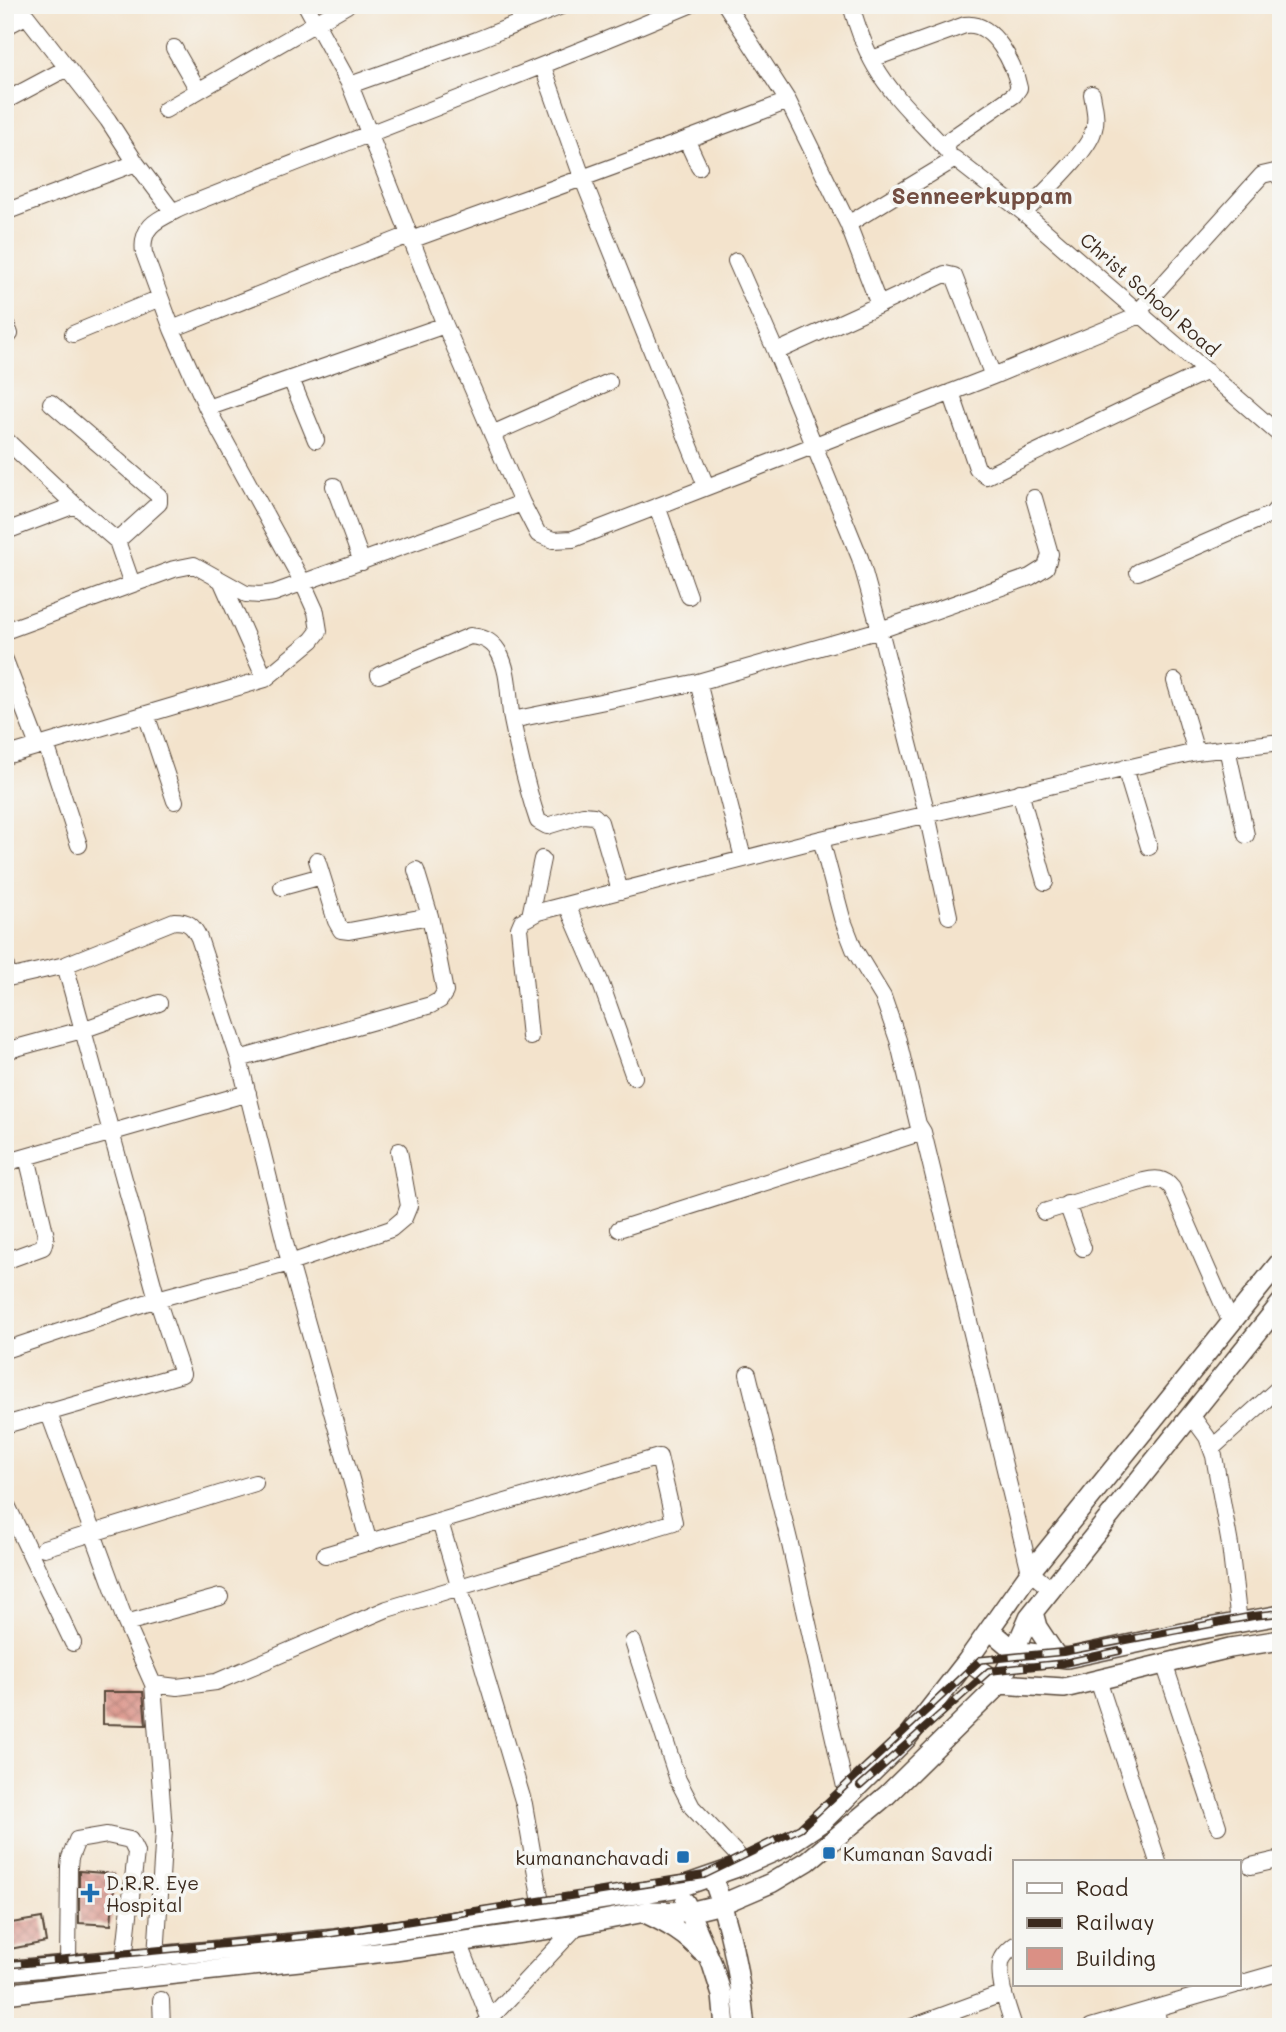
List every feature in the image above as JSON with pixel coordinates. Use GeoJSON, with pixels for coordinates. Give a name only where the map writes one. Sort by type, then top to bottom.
{"type":"FeatureCollection","features":[{"type":"Feature","properties":{"kind":"main road"},"geometry":{"type":"LineString","coordinates":[[5,1971],[386,1933],[542,1909],[680,1887],[785,1847],[822,1822],[907,1738],[990,1630],[1030,1572],[1281,1261]]}},
{"type":"Feature","properties":{"kind":"main road"},"geometry":{"type":"LineString","coordinates":[[5,1994],[395,1951],[643,1913],[689,1912],[722,1904],[771,1883],[808,1861],[887,1795],[1000,1684],[1029,1616],[1279,1309]]}},
{"type":"Feature","properties":{"kind":"main road"},"geometry":{"type":"LineString","coordinates":[[1033,1612],[1043,1639],[1057,1657]]}},
{"type":"Feature","properties":{"kind":"main road"},"geometry":{"type":"LineString","coordinates":[[990,1630],[1016,1651],[1067,1658],[1281,1615]]}},
{"type":"Feature","properties":{"kind":"main road"},"geometry":{"type":"LineString","coordinates":[[967,1661],[1000,1684],[1064,1688],[1230,1648],[1281,1640]]}},
{"type":"Feature","properties":{"kind":"main road"},"geometry":{"type":"LineString","coordinates":[[712,1876],[722,1904],[741,1991],[745,2027]]}},
{"type":"Feature","properties":{"kind":"main road"},"geometry":{"type":"LineString","coordinates":[[680,1887],[722,1995],[725,2027]]}},
{"type":"Feature","properties":{"kind":"main road"},"geometry":{"type":"LineString","coordinates":[[643,1913],[670,1925],[690,1939],[712,1964]]}},
{"type":"Feature","properties":{"kind":"street"},"geometry":{"type":"LineString","coordinates":[[306,5],[350,85],[445,325],[522,503],[538,534],[553,540],[573,539],[993,376],[1141,313],[1262,175],[1275,172],[1281,179]]}},
{"type":"Feature","properties":{"kind":"street"},"geometry":{"type":"LineString","coordinates":[[165,110],[348,5]]}},
{"type":"Feature","properties":{"kind":"street"},"geometry":{"type":"LineString","coordinates":[[350,85],[477,40],[564,5]]}},
{"type":"Feature","properties":{"kind":"street"},"geometry":{"type":"LineString","coordinates":[[5,755],[265,679],[319,631],[316,612],[303,583],[207,408],[173,329],[144,253],[142,241],[148,229],[157,220],[173,212],[543,67],[690,5]]}},
{"type":"Feature","properties":{"kind":"street"},"geometry":{"type":"LineString","coordinates":[[726,5],[788,101],[848,224],[879,305]]}},
{"type":"Feature","properties":{"kind":"street","name":"Christ School Road"},"geometry":{"type":"LineString","coordinates":[[851,5],[859,32],[876,67],[897,96],[955,159],[1024,213],[1281,436]]}},
{"type":"Feature","properties":{"kind":"street"},"geometry":{"type":"LineString","coordinates":[[5,27],[22,11],[108,120],[173,212]]}},
{"type":"Feature","properties":{"kind":"street"},"geometry":{"type":"LineString","coordinates":[[872,59],[965,25],[984,27],[995,36],[1016,75],[1018,88],[1014,95],[942,145]]}},
{"type":"Feature","properties":{"kind":"street"},"geometry":{"type":"LineString","coordinates":[[174,48],[198,90]]}},
{"type":"Feature","properties":{"kind":"street"},"geometry":{"type":"LineString","coordinates":[[543,67],[583,177],[706,486]]}},
{"type":"Feature","properties":{"kind":"street"},"geometry":{"type":"LineString","coordinates":[[5,101],[67,68]]}},
{"type":"Feature","properties":{"kind":"street"},"geometry":{"type":"LineString","coordinates":[[1024,213],[1082,151],[1093,133],[1096,112],[1092,93]]}},
{"type":"Feature","properties":{"kind":"street"},"geometry":{"type":"LineString","coordinates":[[173,329],[410,238],[687,141],[788,101]]}},
{"type":"Feature","properties":{"kind":"street"},"geometry":{"type":"LineString","coordinates":[[687,141],[699,167]]}},
{"type":"Feature","properties":{"kind":"street"},"geometry":{"type":"LineString","coordinates":[[848,224],[955,159]]}},
{"type":"Feature","properties":{"kind":"street"},"geometry":{"type":"LineString","coordinates":[[5,212],[136,163]]}},
{"type":"Feature","properties":{"kind":"street"},"geometry":{"type":"LineString","coordinates":[[736,261],[860,558],[927,814],[949,916]]}},
{"type":"Feature","properties":{"kind":"street"},"geometry":{"type":"LineString","coordinates":[[776,352],[945,274],[954,276],[993,376]]}},
{"type":"Feature","properties":{"kind":"street"},"geometry":{"type":"LineString","coordinates":[[73,334],[160,298]]}},
{"type":"Feature","properties":{"kind":"street"},"geometry":{"type":"LineString","coordinates":[[207,408],[445,325]]}},
{"type":"Feature","properties":{"kind":"street"},"geometry":{"type":"LineString","coordinates":[[951,392],[977,468],[986,476],[1207,371]]}},
{"type":"Feature","properties":{"kind":"street"},"geometry":{"type":"LineString","coordinates":[[291,379],[316,440]]}},
{"type":"Feature","properties":{"kind":"street"},"geometry":{"type":"LineString","coordinates":[[492,434],[609,382]]}},
{"type":"Feature","properties":{"kind":"street"},"geometry":{"type":"LineString","coordinates":[[51,403],[159,496],[159,503],[117,541]]}},
{"type":"Feature","properties":{"kind":"street"},"geometry":{"type":"LineString","coordinates":[[5,439],[117,541],[132,584]]}},
{"type":"Feature","properties":{"kind":"street"},"geometry":{"type":"LineString","coordinates":[[334,486],[362,562]]}},
{"type":"Feature","properties":{"kind":"street"},"geometry":{"type":"LineString","coordinates":[[512,720],[698,682],[880,630],[1030,577],[1046,566],[1050,554],[1034,498]]}},
{"type":"Feature","properties":{"kind":"street"},"geometry":{"type":"LineString","coordinates":[[5,631],[174,569],[194,565],[246,594],[274,593],[522,503]]}},
{"type":"Feature","properties":{"kind":"street"},"geometry":{"type":"LineString","coordinates":[[1138,572],[1272,514],[1281,504]]}},
{"type":"Feature","properties":{"kind":"street"},"geometry":{"type":"LineString","coordinates":[[9,530],[75,505]]}},
{"type":"Feature","properties":{"kind":"street"},"geometry":{"type":"LineString","coordinates":[[657,506],[690,596]]}},
{"type":"Feature","properties":{"kind":"street"},"geometry":{"type":"LineString","coordinates":[[222,582],[265,679]]}},
{"type":"Feature","properties":{"kind":"street"},"geometry":{"type":"LineString","coordinates":[[379,675],[470,636],[483,637],[496,647],[504,663],[512,720],[538,821],[547,826],[583,815],[594,816],[600,822],[620,891]]}},
{"type":"Feature","properties":{"kind":"street"},"geometry":{"type":"LineString","coordinates":[[5,660],[42,745],[79,845]]}},
{"type":"Feature","properties":{"kind":"street"},"geometry":{"type":"LineString","coordinates":[[1175,681],[1196,752]]}},
{"type":"Feature","properties":{"kind":"street"},"geometry":{"type":"LineString","coordinates":[[698,682],[743,858]]}},
{"type":"Feature","properties":{"kind":"street"},"geometry":{"type":"LineString","coordinates":[[146,714],[175,801]]}},
{"type":"Feature","properties":{"kind":"street"},"geometry":{"type":"LineString","coordinates":[[530,1037],[519,928],[523,920],[538,912],[743,858],[1125,768],[1196,752],[1281,743]]}},
{"type":"Feature","properties":{"kind":"street"},"geometry":{"type":"LineString","coordinates":[[1227,748],[1246,835]]}},
{"type":"Feature","properties":{"kind":"street"},"geometry":{"type":"LineString","coordinates":[[1125,768],[1149,847]]}},
{"type":"Feature","properties":{"kind":"street"},"geometry":{"type":"LineString","coordinates":[[1020,792],[1045,882]]}},
{"type":"Feature","properties":{"kind":"street"},"geometry":{"type":"LineString","coordinates":[[821,839],[846,928],[854,948],[883,998],[894,1029],[918,1124],[923,1132],[1030,1572],[1051,1589]]}},
{"type":"Feature","properties":{"kind":"street"},"geometry":{"type":"LineString","coordinates":[[530,916],[542,859]]}},
{"type":"Feature","properties":{"kind":"street"},"geometry":{"type":"LineString","coordinates":[[317,860],[341,930],[349,931],[430,916]]}},
{"type":"Feature","properties":{"kind":"street"},"geometry":{"type":"LineString","coordinates":[[239,1059],[431,1005],[440,1000],[445,992],[430,916],[416,870]]}},
{"type":"Feature","properties":{"kind":"street"},"geometry":{"type":"LineString","coordinates":[[282,887],[322,876]]}},
{"type":"Feature","properties":{"kind":"street"},"geometry":{"type":"LineString","coordinates":[[567,905],[600,981],[634,1077]]}},
{"type":"Feature","properties":{"kind":"street"},"geometry":{"type":"LineString","coordinates":[[5,962],[8,978],[65,965],[174,921],[186,921],[193,926],[239,1059],[290,1263],[369,1543]]}},
{"type":"Feature","properties":{"kind":"street"},"geometry":{"type":"LineString","coordinates":[[5,1425],[182,1374],[157,1299],[65,965]]}},
{"type":"Feature","properties":{"kind":"street"},"geometry":{"type":"LineString","coordinates":[[5,1051],[82,1030],[159,1003]]}},
{"type":"Feature","properties":{"kind":"street"},"geometry":{"type":"LineString","coordinates":[[5,1163],[248,1093]]}},
{"type":"Feature","properties":{"kind":"street"},"geometry":{"type":"LineString","coordinates":[[619,1229],[923,1132]]}},
{"type":"Feature","properties":{"kind":"street"},"geometry":{"type":"LineString","coordinates":[[5,1350],[157,1299],[290,1263],[391,1229],[404,1218],[409,1206],[399,1151]]}},
{"type":"Feature","properties":{"kind":"street"},"geometry":{"type":"LineString","coordinates":[[5,1261],[43,1247],[46,1236],[27,1157]]}},
{"type":"Feature","properties":{"kind":"street"},"geometry":{"type":"LineString","coordinates":[[1044,1212],[1153,1179],[1162,1179],[1172,1188],[1231,1323]]}},
{"type":"Feature","properties":{"kind":"street"},"geometry":{"type":"LineString","coordinates":[[1067,1204],[1083,1248]]}},
{"type":"Feature","properties":{"kind":"street"},"geometry":{"type":"LineString","coordinates":[[748,1374],[847,1796]]}},
{"type":"Feature","properties":{"kind":"street"},"geometry":{"type":"LineString","coordinates":[[1212,1448],[1281,1386]]}},
{"type":"Feature","properties":{"kind":"street"},"geometry":{"type":"LineString","coordinates":[[48,1411],[126,1623],[153,1684],[164,1830],[156,1957]]}},
{"type":"Feature","properties":{"kind":"street"},"geometry":{"type":"LineString","coordinates":[[1191,1415],[1212,1448],[1230,1545],[1239,1623]]}},
{"type":"Feature","properties":{"kind":"street"},"geometry":{"type":"LineString","coordinates":[[153,1684],[177,1687],[216,1682],[387,1609],[674,1522],[659,1457],[326,1555]]}},
{"type":"Feature","properties":{"kind":"street"},"geometry":{"type":"LineString","coordinates":[[44,1548],[255,1483]]}},
{"type":"Feature","properties":{"kind":"street"},"geometry":{"type":"LineString","coordinates":[[5,1502],[73,1643]]}},
{"type":"Feature","properties":{"kind":"street"},"geometry":{"type":"LineString","coordinates":[[440,1522],[523,1804],[542,1909]]}},
{"type":"Feature","properties":{"kind":"street"},"geometry":{"type":"LineString","coordinates":[[126,1623],[220,1597]]}},
{"type":"Feature","properties":{"kind":"street"},"geometry":{"type":"LineString","coordinates":[[633,1642],[678,1780],[692,1807],[746,1864]]}},
{"type":"Feature","properties":{"kind":"street"},"geometry":{"type":"LineString","coordinates":[[1164,1663],[1218,1826]]}},
{"type":"Feature","properties":{"kind":"street"},"geometry":{"type":"LineString","coordinates":[[1098,1679],[1157,1860]]}},
{"type":"Feature","properties":{"kind":"street"},"geometry":{"type":"LineString","coordinates":[[68,1964],[70,1858],[77,1840],[107,1835],[130,1840],[136,1852],[124,1960]]}},
{"type":"Feature","properties":{"kind":"street"},"geometry":{"type":"LineString","coordinates":[[1251,1866],[1281,1858]]}},
{"type":"Feature","properties":{"kind":"street"},"geometry":{"type":"LineString","coordinates":[[459,1942],[486,2023],[578,1925]]}},
{"type":"Feature","properties":{"kind":"street"},"geometry":{"type":"LineString","coordinates":[[1013,1947],[1001,1962],[1003,1993],[1014,2027]]}},
{"type":"Feature","properties":{"kind":"street"},"geometry":{"type":"LineString","coordinates":[[1240,1983],[1281,1972]]}},
{"type":"Feature","properties":{"kind":"street"},"geometry":{"type":"LineString","coordinates":[[1091,2027],[1230,1986]]}},
{"type":"Feature","properties":{"kind":"street"},"geometry":{"type":"LineString","coordinates":[[912,2027],[1003,1993]]}},
{"type":"Feature","properties":{"kind":"street"},"geometry":{"type":"LineString","coordinates":[[161,2000],[162,2027]]}},
{"type":"Feature","properties":{"kind":"street"},"geometry":{"type":"LineString","coordinates":[[1155,2008],[1160,2027]]}},
{"type":"Feature","properties":{"kind":"building"},"geometry":{"type":"Polygon","coordinates":[[[103,1692],[143,1692],[146,1725],[103,1724],[103,1692]]]}},
{"type":"Feature","properties":{"kind":"building"},"geometry":{"type":"Polygon","coordinates":[[[79,1871],[115,1874],[111,1925],[79,1923],[79,1871]]]}},
{"type":"Feature","properties":{"kind":"building"},"geometry":{"type":"Polygon","coordinates":[[[42,1918],[46,1942],[5,1950],[5,1924],[42,1918]]]}},
{"type":"Feature","properties":{"kind":"railway"},"geometry":{"type":"LineString","coordinates":[[5,1965],[328,1934],[704,1875],[800,1828],[980,1660],[1063,1652],[1281,1613]]}},
{"type":"Feature","properties":{"kind":"railway"},"geometry":{"type":"LineString","coordinates":[[860,1786],[989,1671],[1064,1663],[1119,1651]]}},
{"type":"Feature","properties":{"kind":"place","name":"Kumanan Savadi"},"geometry":{"type":"Point","coordinates":[829,1853]}},
{"type":"Feature","properties":{"kind":"place","name":"kumananchavadi"},"geometry":{"type":"Point","coordinates":[683,1857]}},
{"type":"Feature","properties":{"kind":"place","name":"D.R.R. Eye Hospital"},"geometry":{"type":"Point","coordinates":[90,1893]}},
{"type":"Feature","properties":{"kind":"district","name":"Senneerkuppam"},"geometry":{"type":"Point","coordinates":[982,195]}}]}
